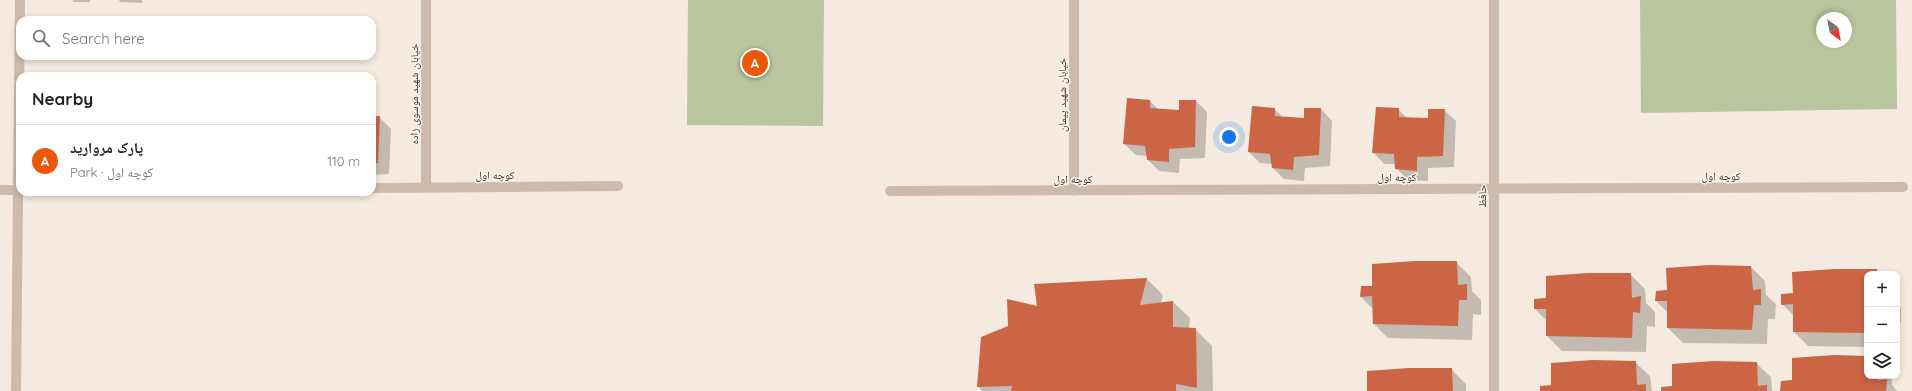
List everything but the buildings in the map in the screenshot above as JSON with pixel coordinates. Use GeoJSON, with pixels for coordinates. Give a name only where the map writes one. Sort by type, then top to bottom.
{"type":"FeatureCollection","features":[{"type":"Feature","properties":{"kind":"street"},"geometry":{"type":"LineString","coordinates":[[20,0],[20,16]]}},
{"type":"Feature","properties":{"kind":"street","name":"خیابان شهید موسوی زاده"},"geometry":{"type":"LineString","coordinates":[[426,0],[426,187]]}},
{"type":"Feature","properties":{"kind":"street","name":"خیابان شهید پیمان"},"geometry":{"type":"LineString","coordinates":[[1074,0],[1074,191]]}},
{"type":"Feature","properties":{"kind":"street","name":"حافظ"},"geometry":{"type":"LineString","coordinates":[[1494,0],[1494,391]]}},
{"type":"Feature","properties":{"kind":"street"},"geometry":{"type":"LineString","coordinates":[[20,60],[20,72]]}},
{"type":"Feature","properties":{"kind":"street","name":"کوچه اول"},"geometry":{"type":"LineString","coordinates":[[376,188],[618,186]]}},
{"type":"Feature","properties":{"kind":"street","name":"کوچه اول"},"geometry":{"type":"LineString","coordinates":[[890,191],[1903,187]]}},
{"type":"Feature","properties":{"kind":"street"},"geometry":{"type":"LineString","coordinates":[[0,190],[16,190]]}},
{"type":"Feature","properties":{"kind":"street"},"geometry":{"type":"LineString","coordinates":[[16,391],[19,196]]}},
{"type":"Feature","properties":{"kind":"green space"},"geometry":{"type":"Polygon","coordinates":[[[688,0],[824,0],[823,126],[687,125],[688,0]]]}},
{"type":"Feature","properties":{"kind":"green space"},"geometry":{"type":"Polygon","coordinates":[[[1640,0],[1896,0],[1897,109],[1641,113],[1640,0]]]}},
{"type":"Feature","properties":{"kind":"place","name":"پارک مروارید"},"geometry":{"type":"Point","coordinates":[755,63]}}]}
